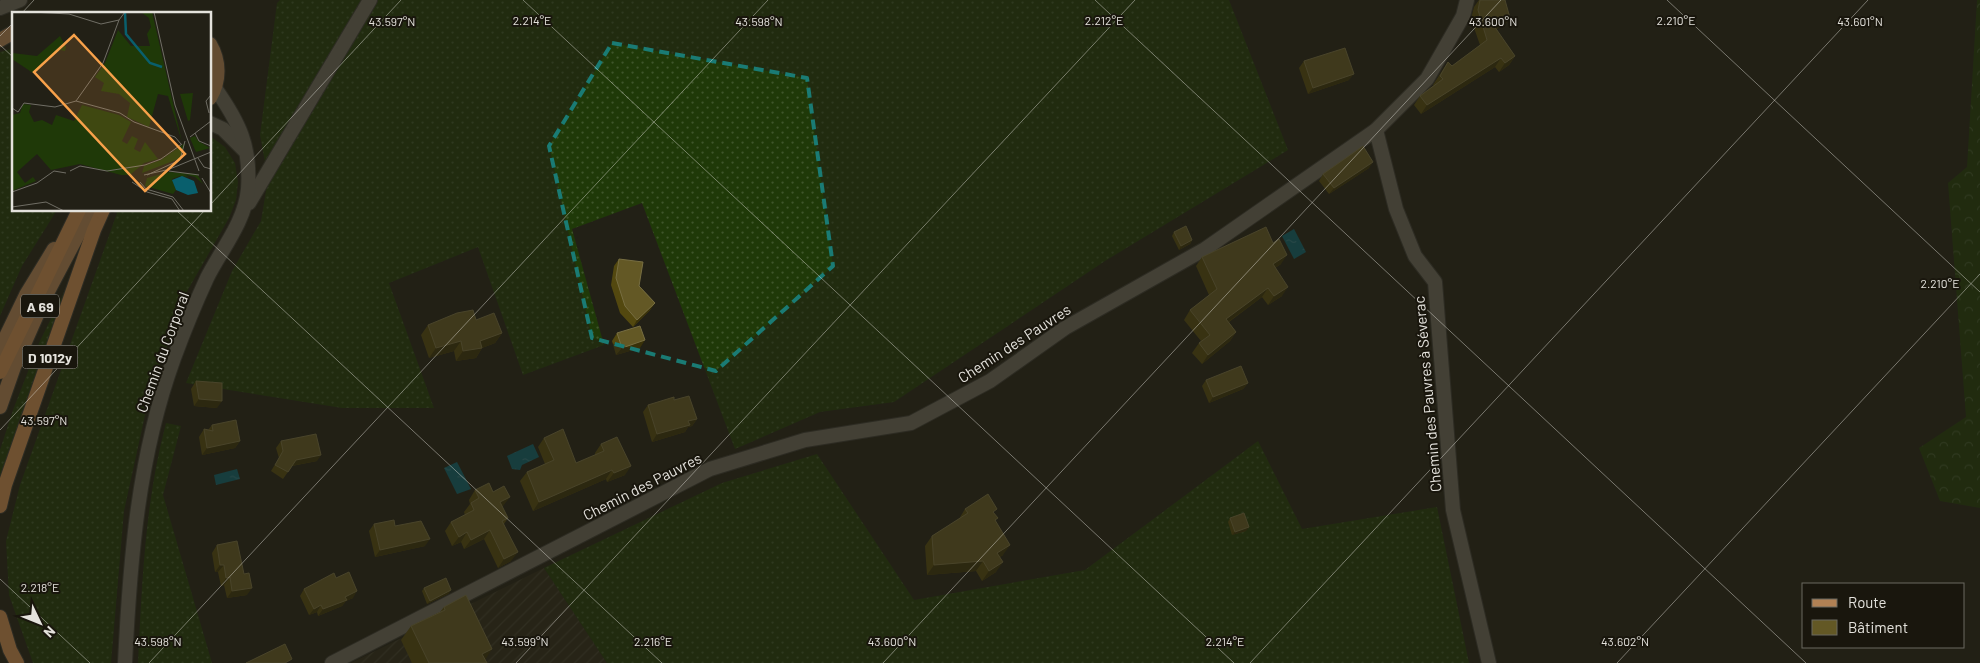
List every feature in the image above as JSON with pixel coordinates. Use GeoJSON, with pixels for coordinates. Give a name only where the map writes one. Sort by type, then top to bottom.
{"type":"FeatureCollection","features":[{"type":"Feature","properties":{"kind":"highway","name":"A 69"},"geometry":{"type":"LineString","coordinates":[[0,372],[78,211]]}},
{"type":"Feature","properties":{"kind":"highway","name":"D 1012y"},"geometry":{"type":"LineString","coordinates":[[0,506],[12,466],[94,230],[103,211]]}},
{"type":"Feature","properties":{"kind":"highway"},"geometry":{"type":"LineString","coordinates":[[0,617],[17,663]]}},
{"type":"Feature","properties":{"kind":"main road"},"geometry":{"type":"LineString","coordinates":[[0,40],[12,33]]}},
{"type":"Feature","properties":{"kind":"main road"},"geometry":{"type":"LineString","coordinates":[[211,47],[217,63],[212,93]]}},
{"type":"Feature","properties":{"kind":"main road","name":"A 69"},"geometry":{"type":"LineString","coordinates":[[0,349],[26,295],[77,211]]}},
{"type":"Feature","properties":{"kind":"main road","name":"A 69"},"geometry":{"type":"LineString","coordinates":[[0,406],[14,367],[44,298],[90,211]]}},
{"type":"Feature","properties":{"kind":"street"},"geometry":{"type":"LineString","coordinates":[[0,8],[20,0]]}},
{"type":"Feature","properties":{"kind":"street"},"geometry":{"type":"LineString","coordinates":[[242,214],[370,0]]}},
{"type":"Feature","properties":{"kind":"street","name":"Chemin des Pauvres"},"geometry":{"type":"LineString","coordinates":[[332,663],[710,469],[804,440],[911,423],[990,381],[1065,328],[1205,249],[1376,130],[1427,79],[1464,16],[1467,0]]}},
{"type":"Feature","properties":{"kind":"street","name":"Chemin du Corporal"},"geometry":{"type":"LineString","coordinates":[[125,663],[129,582],[137,502],[156,412],[181,338],[207,278],[242,214],[248,191],[245,151],[236,118],[212,93]]}},
{"type":"Feature","properties":{"kind":"street"},"geometry":{"type":"LineString","coordinates":[[211,123],[223,129],[245,151]]}},
{"type":"Feature","properties":{"kind":"street","name":"Chemin des Pauvres à Séverac"},"geometry":{"type":"LineString","coordinates":[[1376,130],[1396,209],[1415,256],[1435,282],[1453,510],[1489,663]]}},
{"type":"Feature","properties":{"kind":"highlighted area"},"geometry":{"type":"Polygon","coordinates":[[[612,43],[807,78],[833,266],[716,371],[592,338],[549,146],[612,43]]]}},
{"type":"Feature","properties":{"kind":"shaded area"},"geometry":{"type":"Polygon","coordinates":[[[544,568],[607,663],[351,663],[544,568]]]}},
{"type":"Feature","properties":{"kind":"green space"},"geometry":{"type":"Polygon","coordinates":[[[280,0],[1229,0],[1288,150],[1105,261],[894,402],[820,412],[735,449],[642,203],[572,229],[604,345],[523,375],[478,247],[389,283],[434,408],[342,408],[186,383],[232,271],[261,221],[268,179],[260,135],[277,3],[280,0]]]}},
{"type":"Feature","properties":{"kind":"green space"},"geometry":{"type":"Polygon","coordinates":[[[1977,0],[1980,0],[1980,508],[1940,501],[1919,448],[1966,417],[1948,183],[1967,167],[1977,0]]]}},
{"type":"Feature","properties":{"kind":"green space"},"geometry":{"type":"Polygon","coordinates":[[[12,49],[12,211],[56,211],[22,266],[0,316],[0,52],[12,49]]]}},
{"type":"Feature","properties":{"kind":"green space"},"geometry":{"type":"Polygon","coordinates":[[[211,137],[225,147],[235,163],[238,182],[236,200],[229,218],[185,295],[149,397],[124,511],[111,663],[33,663],[9,595],[6,541],[20,485],[117,213],[115,211],[211,211],[211,137]]]}},
{"type":"Feature","properties":{"kind":"green space"},"geometry":{"type":"Polygon","coordinates":[[[65,290],[0,479],[0,450],[13,410],[39,343],[65,290]]]}},
{"type":"Feature","properties":{"kind":"green space"},"geometry":{"type":"Polygon","coordinates":[[[166,423],[181,426],[163,495],[212,663],[138,663],[143,572],[149,512],[153,482],[166,423]]]}},
{"type":"Feature","properties":{"kind":"green space"},"geometry":{"type":"Polygon","coordinates":[[[1258,441],[1302,529],[1437,507],[1469,663],[607,663],[544,568],[722,483],[817,454],[914,600],[1085,570],[1258,441]]]}},
{"type":"Feature","properties":{"kind":"water"},"geometry":{"type":"Polygon","coordinates":[[[1294,229],[1306,252],[1294,259],[1282,236],[1294,229]]]}},
{"type":"Feature","properties":{"kind":"water"},"geometry":{"type":"Polygon","coordinates":[[[533,444],[539,457],[522,465],[520,470],[512,469],[507,456],[533,444]]]}},
{"type":"Feature","properties":{"kind":"water"},"geometry":{"type":"Polygon","coordinates":[[[457,462],[471,489],[457,494],[444,468],[457,462]]]}},
{"type":"Feature","properties":{"kind":"water"},"geometry":{"type":"Polygon","coordinates":[[[237,469],[240,479],[216,485],[214,475],[237,469]]]}},
{"type":"Feature","properties":{"kind":"building"},"geometry":{"type":"Polygon","coordinates":[[[1480,0],[1505,0],[1510,18],[1492,23],[1515,56],[1505,63],[1501,58],[1427,105],[1420,96],[1443,79],[1440,76],[1448,62],[1452,66],[1487,40],[1478,10],[1480,0]]]}},
{"type":"Feature","properties":{"kind":"building"},"geometry":{"type":"Polygon","coordinates":[[[1345,48],[1354,74],[1313,88],[1304,61],[1345,48]]]}},
{"type":"Feature","properties":{"kind":"building"},"geometry":{"type":"Polygon","coordinates":[[[1363,146],[1373,162],[1334,188],[1323,174],[1363,146]]]}},
{"type":"Feature","properties":{"kind":"building"},"geometry":{"type":"Polygon","coordinates":[[[1186,226],[1192,240],[1181,246],[1174,232],[1186,226]]]}},
{"type":"Feature","properties":{"kind":"building"},"geometry":{"type":"Polygon","coordinates":[[[1266,227],[1273,243],[1279,239],[1287,255],[1273,264],[1288,287],[1274,296],[1268,288],[1226,319],[1236,332],[1208,355],[1199,343],[1210,335],[1190,310],[1217,289],[1202,257],[1266,227]]]}},
{"type":"Feature","properties":{"kind":"building"},"geometry":{"type":"Polygon","coordinates":[[[619,259],[643,262],[639,286],[655,303],[637,320],[625,306],[616,278],[619,259]]]}},
{"type":"Feature","properties":{"kind":"building"},"geometry":{"type":"Polygon","coordinates":[[[473,310],[476,320],[494,313],[502,333],[480,341],[482,348],[463,351],[461,341],[436,348],[428,325],[457,313],[473,310]]]}},
{"type":"Feature","properties":{"kind":"building"},"geometry":{"type":"Polygon","coordinates":[[[640,326],[645,340],[622,348],[617,333],[640,326]]]}},
{"type":"Feature","properties":{"kind":"building"},"geometry":{"type":"Polygon","coordinates":[[[1241,366],[1248,383],[1213,397],[1206,380],[1241,366]]]}},
{"type":"Feature","properties":{"kind":"building"},"geometry":{"type":"Polygon","coordinates":[[[196,381],[222,383],[222,401],[199,399],[196,381]]]}},
{"type":"Feature","properties":{"kind":"building"},"geometry":{"type":"Polygon","coordinates":[[[689,396],[697,419],[688,421],[690,425],[657,434],[648,405],[674,397],[674,400],[689,396]]]}},
{"type":"Feature","properties":{"kind":"building"},"geometry":{"type":"Polygon","coordinates":[[[236,420],[240,441],[207,448],[204,429],[213,431],[212,425],[236,420]]]}},
{"type":"Feature","properties":{"kind":"building"},"geometry":{"type":"Polygon","coordinates":[[[563,429],[576,463],[604,451],[601,444],[617,437],[631,466],[614,473],[612,470],[539,502],[527,472],[554,460],[544,438],[563,429]]]}},
{"type":"Feature","properties":{"kind":"building"},"geometry":{"type":"Polygon","coordinates":[[[316,434],[321,455],[296,460],[288,472],[275,465],[283,451],[281,441],[316,434]]]}},
{"type":"Feature","properties":{"kind":"building"},"geometry":{"type":"Polygon","coordinates":[[[489,483],[493,492],[504,486],[510,497],[500,502],[508,518],[502,521],[518,552],[504,559],[490,530],[471,540],[467,532],[459,537],[451,522],[474,510],[471,503],[479,498],[475,490],[489,483]]]}},
{"type":"Feature","properties":{"kind":"building"},"geometry":{"type":"Polygon","coordinates":[[[988,494],[997,509],[993,512],[998,518],[995,520],[1010,545],[997,553],[1003,562],[989,571],[983,561],[934,565],[932,536],[968,513],[965,509],[988,494]]]}},
{"type":"Feature","properties":{"kind":"building"},"geometry":{"type":"Polygon","coordinates":[[[1244,513],[1249,527],[1235,532],[1230,518],[1244,513]]]}},
{"type":"Feature","properties":{"kind":"building"},"geometry":{"type":"Polygon","coordinates":[[[394,520],[395,526],[421,521],[430,539],[380,550],[374,524],[394,520]]]}},
{"type":"Feature","properties":{"kind":"building"},"geometry":{"type":"Polygon","coordinates":[[[237,541],[244,574],[249,573],[252,588],[232,591],[230,577],[226,578],[224,565],[220,565],[217,545],[237,541]]]}},
{"type":"Feature","properties":{"kind":"building"},"geometry":{"type":"Polygon","coordinates":[[[349,572],[357,591],[345,597],[347,600],[323,609],[321,605],[314,609],[304,589],[334,573],[336,578],[349,572]]]}},
{"type":"Feature","properties":{"kind":"building"},"geometry":{"type":"Polygon","coordinates":[[[446,578],[451,590],[430,601],[424,588],[446,578]]]}},
{"type":"Feature","properties":{"kind":"building"},"geometry":{"type":"Polygon","coordinates":[[[466,595],[492,649],[482,654],[487,663],[429,663],[411,626],[445,610],[444,607],[466,595]]]}},
{"type":"Feature","properties":{"kind":"building"},"geometry":{"type":"Polygon","coordinates":[[[285,644],[292,659],[285,663],[246,663],[285,644]]]}}]}
